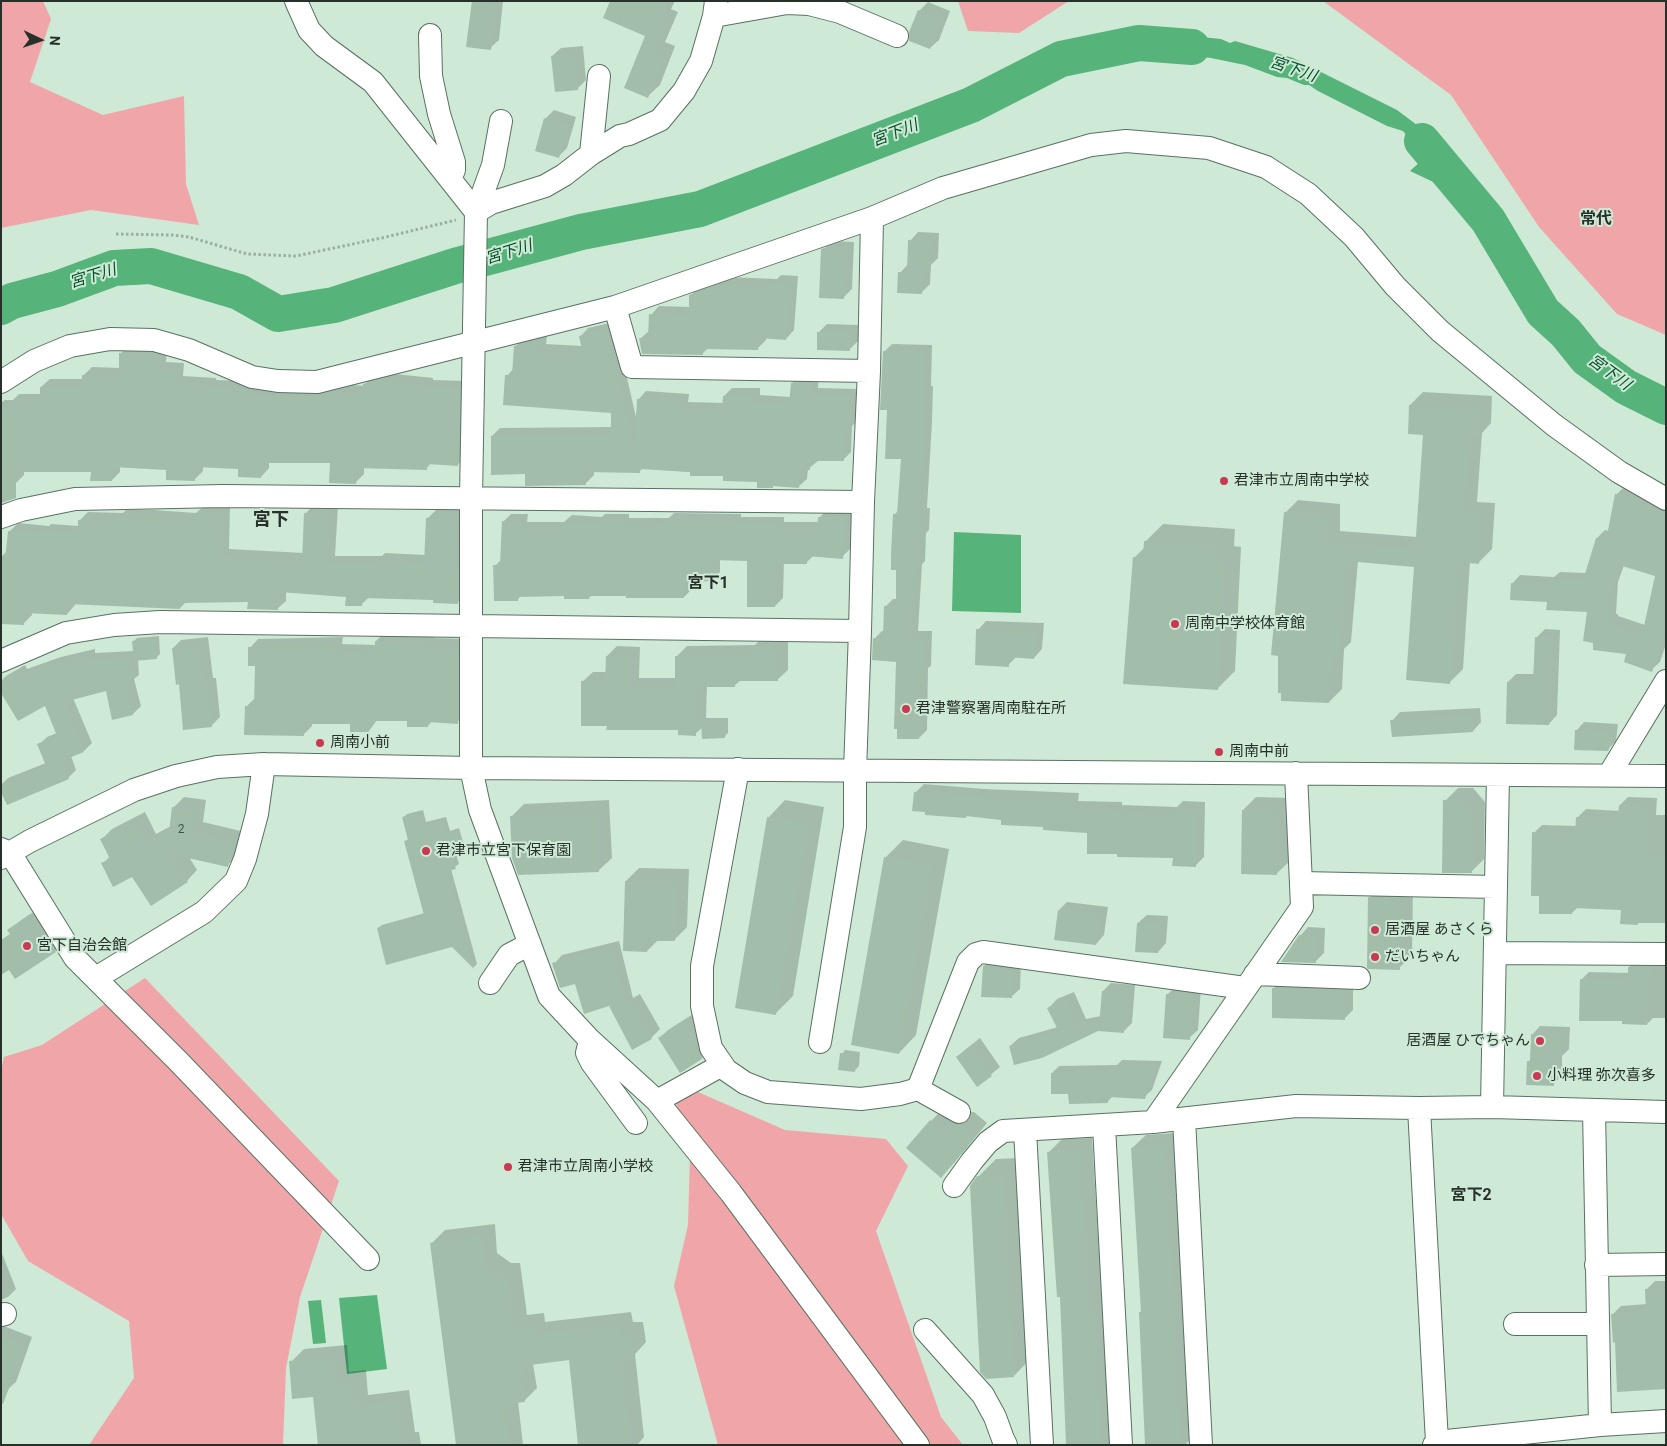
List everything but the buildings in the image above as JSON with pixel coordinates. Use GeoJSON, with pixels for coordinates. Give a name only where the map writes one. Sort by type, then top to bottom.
{"type":"FeatureCollection","features":[{"type":"Feature","properties":{"kind":"street"},"geometry":{"type":"LineString","coordinates":[[296,1],[309,30],[324,46],[373,82],[450,179],[475,220]]}},
{"type":"Feature","properties":{"kind":"street"},"geometry":{"type":"LineString","coordinates":[[475,220],[491,203],[544,186],[564,175],[591,154],[620,136],[660,120],[684,91],[701,61],[715,8],[787,3],[809,4],[840,12],[897,36]]}},
{"type":"Feature","properties":{"kind":"street"},"geometry":{"type":"LineString","coordinates":[[430,35],[431,76],[439,114],[454,162],[454,170],[450,179]]}},
{"type":"Feature","properties":{"kind":"street"},"geometry":{"type":"LineString","coordinates":[[591,154],[599,76]]}},
{"type":"Feature","properties":{"kind":"street"},"geometry":{"type":"LineString","coordinates":[[501,121],[493,164],[475,220],[471,768],[480,810],[549,996],[590,1041],[657,1101],[731,1193],[918,1445]]}},
{"type":"Feature","properties":{"kind":"street"},"geometry":{"type":"LineString","coordinates":[[1,382],[34,361],[70,346],[110,339],[154,340],[189,350],[252,377],[278,381],[317,382],[615,307],[872,218],[943,188],[1091,145],[1126,141],[1209,148],[1266,167],[1308,194],[1354,237],[1395,286],[1440,331],[1554,425],[1619,472],[1666,499]]}},
{"type":"Feature","properties":{"kind":"street"},"geometry":{"type":"LineString","coordinates":[[820,1042],[855,827],[854,771],[860,631],[862,502],[869,372],[872,218]]}},
{"type":"Feature","properties":{"kind":"street"},"geometry":{"type":"LineString","coordinates":[[615,307],[632,367],[869,372]]}},
{"type":"Feature","properties":{"kind":"street"},"geometry":{"type":"LineString","coordinates":[[1,517],[22,510],[75,499],[223,496],[862,502]]}},
{"type":"Feature","properties":{"kind":"street"},"geometry":{"type":"LineString","coordinates":[[1,661],[66,633],[114,624],[225,622],[860,631]]}},
{"type":"Feature","properties":{"kind":"street"},"geometry":{"type":"LineString","coordinates":[[1608,775],[1666,681]]}},
{"type":"Feature","properties":{"kind":"street"},"geometry":{"type":"LineString","coordinates":[[96,978],[204,912],[236,880],[245,859],[257,814],[264,764]]}},
{"type":"Feature","properties":{"kind":"street"},"geometry":{"type":"LineString","coordinates":[[368,1259],[179,1062],[75,958],[3,857],[30,841],[134,790],[176,776],[217,767],[264,764],[471,768],[1666,776]]}},
{"type":"Feature","properties":{"kind":"street"},"geometry":{"type":"LineString","coordinates":[[738,769],[702,966],[702,1006],[711,1048],[726,1070],[745,1083],[768,1092],[861,1099],[900,1094],[918,1089],[959,1112]]}},
{"type":"Feature","properties":{"kind":"street"},"geometry":{"type":"LineString","coordinates":[[1153,1122],[1302,907],[1296,773]]}},
{"type":"Feature","properties":{"kind":"street"},"geometry":{"type":"LineString","coordinates":[[1492,1107],[1498,775]]}},
{"type":"Feature","properties":{"kind":"street"},"geometry":{"type":"LineString","coordinates":[[1301,884],[1496,887]]}},
{"type":"Feature","properties":{"kind":"street"},"geometry":{"type":"LineString","coordinates":[[490,982],[509,955],[530,944]]}},
{"type":"Feature","properties":{"kind":"street"},"geometry":{"type":"LineString","coordinates":[[918,1089],[968,962],[976,954],[983,952],[1250,981],[1359,978]]}},
{"type":"Feature","properties":{"kind":"street"},"geometry":{"type":"LineString","coordinates":[[1495,953],[1666,954]]}},
{"type":"Feature","properties":{"kind":"street"},"geometry":{"type":"LineString","coordinates":[[590,1041],[588,1053],[592,1063],[636,1123]]}},
{"type":"Feature","properties":{"kind":"street"},"geometry":{"type":"LineString","coordinates":[[657,1101],[722,1065]]}},
{"type":"Feature","properties":{"kind":"street"},"geometry":{"type":"LineString","coordinates":[[954,1186],[988,1142],[1003,1131],[1153,1122],[1296,1106],[1492,1107],[1666,1112]]}},
{"type":"Feature","properties":{"kind":"street"},"geometry":{"type":"LineString","coordinates":[[1419,1108],[1436,1443],[1572,1436],[1600,1425],[1666,1421]]}},
{"type":"Feature","properties":{"kind":"street"},"geometry":{"type":"LineString","coordinates":[[1594,1110],[1600,1425]]}},
{"type":"Feature","properties":{"kind":"street"},"geometry":{"type":"LineString","coordinates":[[1184,1119],[1201,1445]]}},
{"type":"Feature","properties":{"kind":"street"},"geometry":{"type":"LineString","coordinates":[[1104,1126],[1120,1445]]}},
{"type":"Feature","properties":{"kind":"street"},"geometry":{"type":"LineString","coordinates":[[1025,1130],[1042,1445]]}},
{"type":"Feature","properties":{"kind":"street"},"geometry":{"type":"LineString","coordinates":[[1596,1265],[1666,1264]]}},
{"type":"Feature","properties":{"kind":"street"},"geometry":{"type":"LineString","coordinates":[[1514,1324],[1598,1324]]}},
{"type":"Feature","properties":{"kind":"street"},"geometry":{"type":"LineString","coordinates":[[926,1330],[983,1395],[995,1417],[1006,1445]]}},
{"type":"Feature","properties":{"kind":"path"},"geometry":{"type":"LineString","coordinates":[[116,234],[172,235],[247,254],[296,256],[368,242],[458,220],[475,220]]}},
{"type":"Feature","properties":{"kind":"shaded area"},"geometry":{"type":"Polygon","coordinates":[[[1,1],[43,1],[51,19],[30,82],[103,115],[184,96],[186,184],[199,225],[91,210],[1,228],[1,1]]]}},
{"type":"Feature","properties":{"kind":"shaded area"},"geometry":{"type":"Polygon","coordinates":[[[958,1],[1069,1],[1019,33],[968,31],[958,1]]]}},
{"type":"Feature","properties":{"kind":"shaded area"},"geometry":{"type":"Polygon","coordinates":[[[1323,1],[1666,1],[1666,335],[1617,314],[1539,227],[1451,95],[1323,1]]]}},
{"type":"Feature","properties":{"kind":"shaded area"},"geometry":{"type":"Polygon","coordinates":[[[145,978],[339,1181],[300,1297],[286,1368],[283,1445],[89,1445],[134,1378],[129,1321],[28,1261],[1,1214],[1,1071],[4,1057],[42,1045],[145,978]]]}},
{"type":"Feature","properties":{"kind":"shaded area"},"geometry":{"type":"Polygon","coordinates":[[[698,1092],[785,1130],[886,1139],[908,1166],[876,1231],[941,1417],[963,1445],[718,1445],[674,1286],[688,1225],[690,1154],[676,1103],[698,1092]]]}},
{"type":"Feature","properties":{"kind":"water"},"geometry":{"type":"Polygon","coordinates":[[[1142,31],[1221,39],[1230,43],[1235,41],[1293,58],[1397,110],[1417,125],[1437,148],[1442,146],[1450,157],[1456,159],[1461,174],[1444,187],[1410,171],[1422,160],[1419,152],[1403,131],[1387,126],[1309,85],[1277,77],[1245,65],[1211,58],[1142,49],[1142,31]]]}},
{"type":"Feature","properties":{"kind":"water"},"geometry":{"type":"Polygon","coordinates":[[[954,532],[1021,535],[1021,613],[952,611],[954,532]]]}},
{"type":"Feature","properties":{"kind":"water"},"geometry":{"type":"Polygon","coordinates":[[[377,1295],[387,1369],[347,1374],[339,1298],[377,1295]]]}},
{"type":"Feature","properties":{"kind":"water"},"geometry":{"type":"Polygon","coordinates":[[[321,1300],[326,1343],[313,1344],[308,1301],[321,1300]]]}},
{"type":"Feature","properties":{"kind":"waterway","name":"宮下川"},"geometry":{"type":"LineString","coordinates":[[1,307],[12,301],[57,289],[114,268],[151,266],[239,292],[278,314],[334,305],[455,266],[581,232],[700,209],[971,105],[1061,59],[1139,43],[1192,47]]}},
{"type":"Feature","properties":{"kind":"waterway","name":"宮下川"},"geometry":{"type":"LineString","coordinates":[[1422,141],[1488,220],[1543,312],[1566,333],[1587,359],[1626,387],[1666,407]]}},
{"type":"Feature","properties":{"kind":"place","name":"君津市立周南中学校"},"geometry":{"type":"Point","coordinates":[1224,481]}},
{"type":"Feature","properties":{"kind":"place","name":"周南中学校体育館"},"geometry":{"type":"Point","coordinates":[1175,624]}},
{"type":"Feature","properties":{"kind":"place","name":"君津警察署周南駐在所"},"geometry":{"type":"Point","coordinates":[906,709]}},
{"type":"Feature","properties":{"kind":"place","name":"周南小前"},"geometry":{"type":"Point","coordinates":[320,743]}},
{"type":"Feature","properties":{"kind":"place","name":"周南中前"},"geometry":{"type":"Point","coordinates":[1219,752]}},
{"type":"Feature","properties":{"kind":"place","name":"君津市立宮下保育園"},"geometry":{"type":"Point","coordinates":[426,851]}},
{"type":"Feature","properties":{"kind":"place","name":"居酒屋 あさくら"},"geometry":{"type":"Point","coordinates":[1375,930]}},
{"type":"Feature","properties":{"kind":"place","name":"宮下自治会館"},"geometry":{"type":"Point","coordinates":[27,946]}},
{"type":"Feature","properties":{"kind":"place","name":"だいちゃん"},"geometry":{"type":"Point","coordinates":[1375,957]}},
{"type":"Feature","properties":{"kind":"place","name":"居酒屋 ひでちゃん"},"geometry":{"type":"Point","coordinates":[1540,1041]}},
{"type":"Feature","properties":{"kind":"place","name":"小料理 弥次喜多"},"geometry":{"type":"Point","coordinates":[1537,1076]}},
{"type":"Feature","properties":{"kind":"place","name":"君津市立周南小学校"},"geometry":{"type":"Point","coordinates":[508,1167]}},
{"type":"Feature","properties":{"kind":"district","name":"常代"},"geometry":{"type":"Point","coordinates":[1596,220]}},
{"type":"Feature","properties":{"kind":"district","name":"宮下"},"geometry":{"type":"Point","coordinates":[271,520]}},
{"type":"Feature","properties":{"kind":"district","name":"宮下1"},"geometry":{"type":"Point","coordinates":[708,584]}},
{"type":"Feature","properties":{"kind":"district","name":"宮下2"},"geometry":{"type":"Point","coordinates":[1471,1196]}}]}
